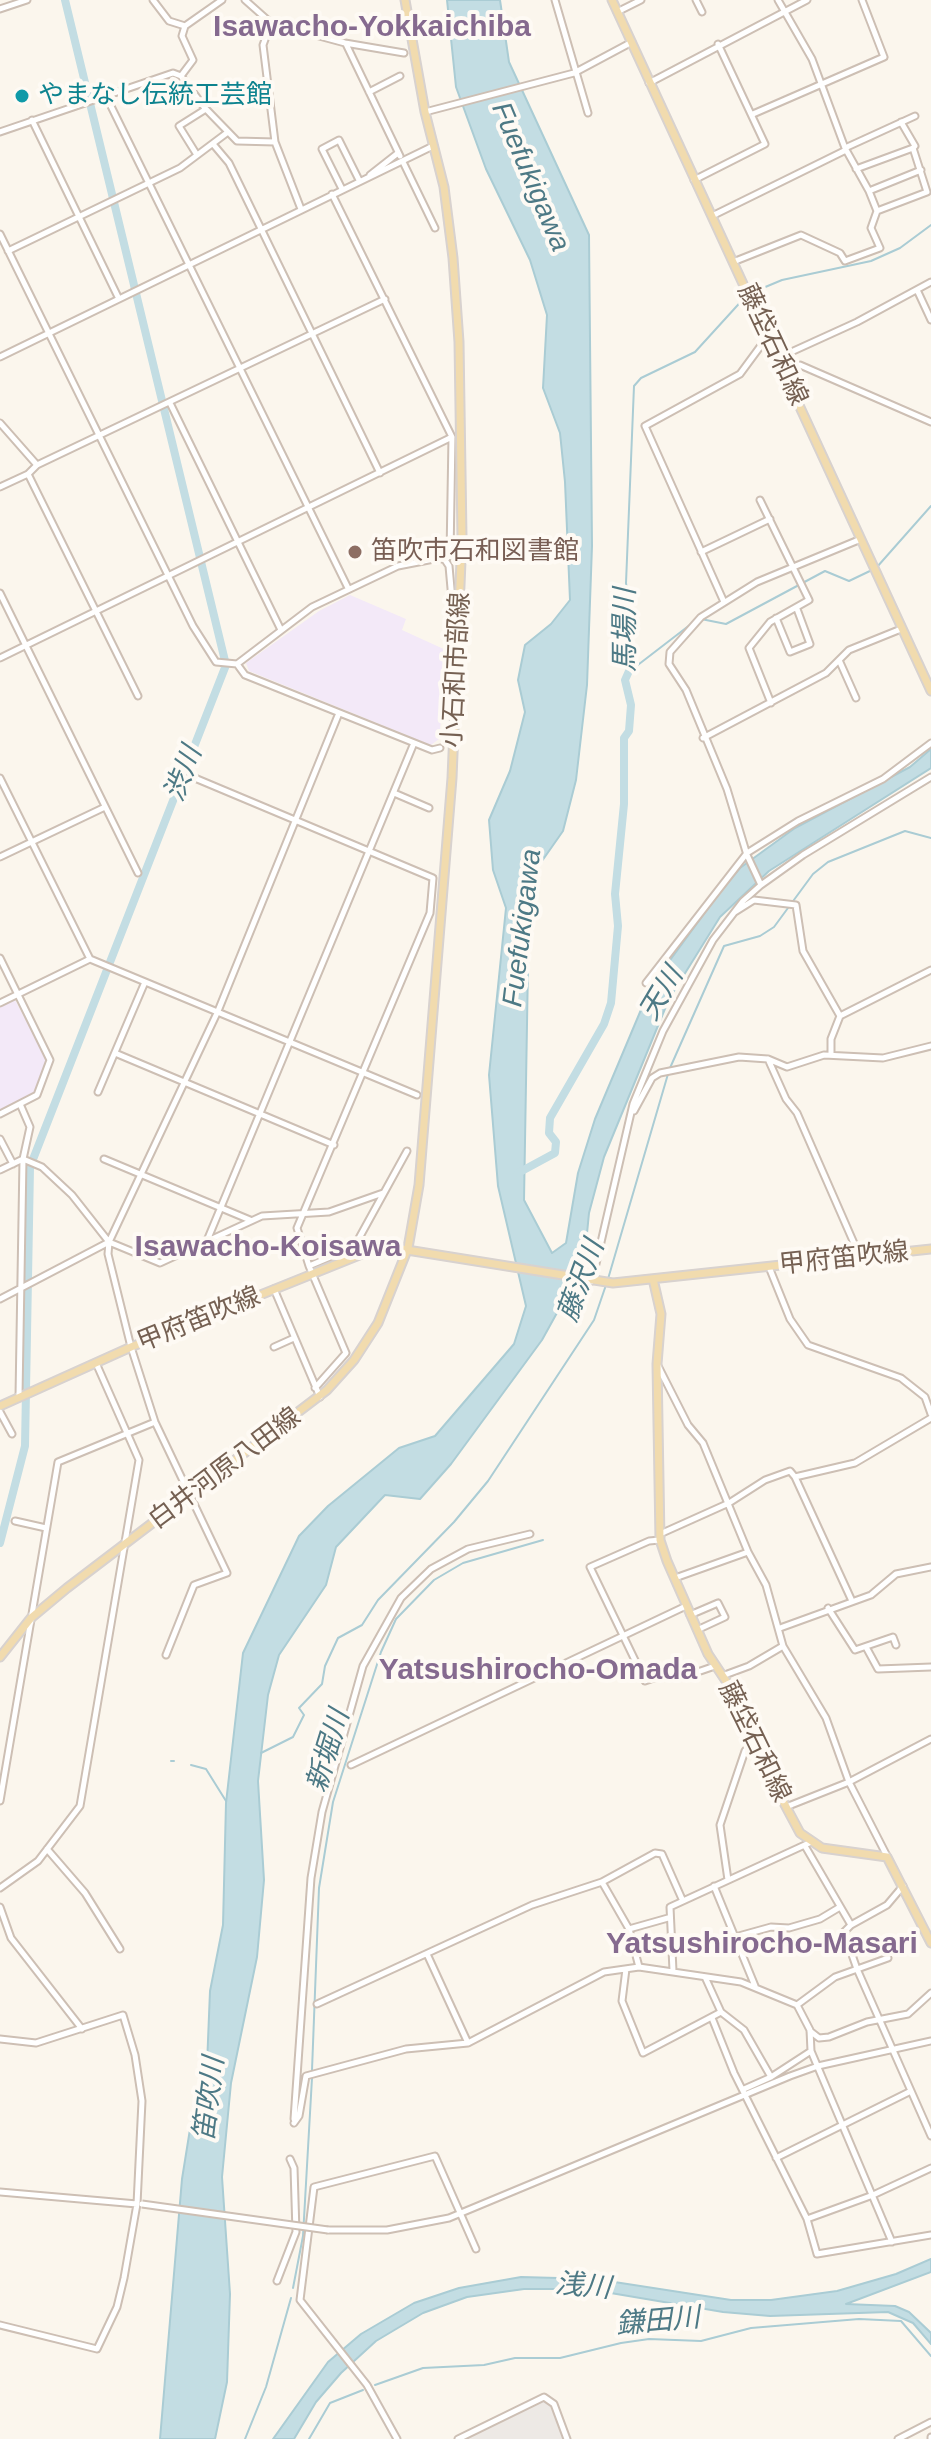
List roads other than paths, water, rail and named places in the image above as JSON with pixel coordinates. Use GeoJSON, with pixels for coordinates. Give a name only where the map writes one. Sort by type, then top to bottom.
{"type":"FeatureCollection","features":[{"type":"Feature","properties":{"kind":"main road","name":"小石和市部線"},"geometry":{"type":"LineString","coordinates":[[405,0],[447,209],[458,313],[462,537],[452,778],[419,1185],[411,1248]]}},
{"type":"Feature","properties":{"kind":"main road","name":"藤垈石和線"},"geometry":{"type":"LineString","coordinates":[[612,0],[931,691]]}},
{"type":"Feature","properties":{"kind":"main road","name":"甲府笛吹線"},"geometry":{"type":"LineString","coordinates":[[0,1406],[95,1362],[274,1289],[310,1270],[372,1249],[411,1248],[613,1283],[931,1249]]}},
{"type":"Feature","properties":{"kind":"main road","name":"白井河原八田線"},"geometry":{"type":"LineString","coordinates":[[0,1657],[31,1618],[320,1397],[345,1371],[373,1331],[411,1248]]}},
{"type":"Feature","properties":{"kind":"main road","name":"藤垈石和線"},"geometry":{"type":"LineString","coordinates":[[653,1279],[661,1314],[657,1364],[660,1537],[697,1630],[735,1696],[752,1743],[807,1845]]}},
{"type":"Feature","properties":{"kind":"main road"},"geometry":{"type":"LineString","coordinates":[[807,1845],[887,1857],[931,1943]]}},
{"type":"Feature","properties":{"kind":"street"},"geometry":{"type":"LineString","coordinates":[[0,9],[27,0]]}},
{"type":"Feature","properties":{"kind":"street"},"geometry":{"type":"LineString","coordinates":[[153,0],[169,21],[185,26]]}},
{"type":"Feature","properties":{"kind":"street"},"geometry":{"type":"LineString","coordinates":[[181,76],[193,60],[182,36],[185,26],[222,0]]}},
{"type":"Feature","properties":{"kind":"street"},"geometry":{"type":"LineString","coordinates":[[245,0],[271,23],[345,43],[404,53]]}},
{"type":"Feature","properties":{"kind":"street"},"geometry":{"type":"LineString","coordinates":[[555,0],[588,113]]}},
{"type":"Feature","properties":{"kind":"street"},"geometry":{"type":"LineString","coordinates":[[617,12],[641,0]]}},
{"type":"Feature","properties":{"kind":"street"},"geometry":{"type":"LineString","coordinates":[[696,0],[702,12]]}},
{"type":"Feature","properties":{"kind":"street"},"geometry":{"type":"LineString","coordinates":[[733,262],[801,235],[840,253],[845,261],[880,248],[871,228],[877,211],[869,191],[845,149],[823,85],[778,0]]}},
{"type":"Feature","properties":{"kind":"street"},"geometry":{"type":"LineString","coordinates":[[648,83],[807,0]]}},
{"type":"Feature","properties":{"kind":"street"},"geometry":{"type":"LineString","coordinates":[[753,114],[884,57],[862,0]]}},
{"type":"Feature","properties":{"kind":"street"},"geometry":{"type":"LineString","coordinates":[[271,23],[263,45],[275,142],[284,172],[301,209]]}},
{"type":"Feature","properties":{"kind":"street"},"geometry":{"type":"LineString","coordinates":[[428,111],[575,72],[632,42]]}},
{"type":"Feature","properties":{"kind":"street"},"geometry":{"type":"LineString","coordinates":[[345,43],[435,228]]}},
{"type":"Feature","properties":{"kind":"street"},"geometry":{"type":"LineString","coordinates":[[693,181],[765,144],[718,44]]}},
{"type":"Feature","properties":{"kind":"street"},"geometry":{"type":"LineString","coordinates":[[0,132],[173,73],[181,76],[206,109],[237,141],[275,142]]}},
{"type":"Feature","properties":{"kind":"street"},"geometry":{"type":"LineString","coordinates":[[369,92],[400,76]]}},
{"type":"Feature","properties":{"kind":"street"},"geometry":{"type":"LineString","coordinates":[[105,94],[348,588]]}},
{"type":"Feature","properties":{"kind":"street"},"geometry":{"type":"LineString","coordinates":[[197,155],[179,126],[206,109]]}},
{"type":"Feature","properties":{"kind":"street"},"geometry":{"type":"LineString","coordinates":[[712,216],[915,116]]}},
{"type":"Feature","properties":{"kind":"street"},"geometry":{"type":"LineString","coordinates":[[32,120],[119,299]]}},
{"type":"Feature","properties":{"kind":"street"},"geometry":{"type":"LineString","coordinates":[[877,211],[927,192],[913,148],[915,146],[901,122]]}},
{"type":"Feature","properties":{"kind":"street"},"geometry":{"type":"LineString","coordinates":[[8,251],[180,168],[229,132]]}},
{"type":"Feature","properties":{"kind":"street"},"geometry":{"type":"LineString","coordinates":[[342,189],[322,149],[339,140],[359,180]]}},
{"type":"Feature","properties":{"kind":"street"},"geometry":{"type":"LineString","coordinates":[[213,144],[229,163],[380,473]]}},
{"type":"Feature","properties":{"kind":"street"},"geometry":{"type":"LineString","coordinates":[[0,357],[433,146]]}},
{"type":"Feature","properties":{"kind":"street"},"geometry":{"type":"LineString","coordinates":[[856,169],[913,148]]}},
{"type":"Feature","properties":{"kind":"street"},"geometry":{"type":"LineString","coordinates":[[369,176],[371,170],[400,157]]}},
{"type":"Feature","properties":{"kind":"street"},"geometry":{"type":"LineString","coordinates":[[869,191],[921,170]]}},
{"type":"Feature","properties":{"kind":"street"},"geometry":{"type":"LineString","coordinates":[[332,194],[452,437],[450,555],[445,560]]}},
{"type":"Feature","properties":{"kind":"street"},"geometry":{"type":"LineString","coordinates":[[0,234],[208,653],[221,665],[233,665],[312,607],[348,588],[398,566],[439,558],[449,566],[454,622],[460,626]]}},
{"type":"Feature","properties":{"kind":"street"},"geometry":{"type":"LineString","coordinates":[[778,358],[918,292],[931,282]]}},
{"type":"Feature","properties":{"kind":"street"},"geometry":{"type":"LineString","coordinates":[[918,292],[931,320]]}},
{"type":"Feature","properties":{"kind":"street"},"geometry":{"type":"LineString","coordinates":[[0,487],[28,474],[37,465],[101,438],[385,299]]}},
{"type":"Feature","properties":{"kind":"street"},"geometry":{"type":"LineString","coordinates":[[724,602],[645,426],[740,374],[768,336]]}},
{"type":"Feature","properties":{"kind":"street"},"geometry":{"type":"LineString","coordinates":[[783,369],[800,365],[931,422]]}},
{"type":"Feature","properties":{"kind":"street"},"geometry":{"type":"LineString","coordinates":[[169,404],[281,630]]}},
{"type":"Feature","properties":{"kind":"street"},"geometry":{"type":"LineString","coordinates":[[0,423],[37,465]]}},
{"type":"Feature","properties":{"kind":"street"},"geometry":{"type":"LineString","coordinates":[[0,658],[452,437]]}},
{"type":"Feature","properties":{"kind":"street"},"geometry":{"type":"LineString","coordinates":[[28,474],[138,696]]}},
{"type":"Feature","properties":{"kind":"street"},"geometry":{"type":"LineString","coordinates":[[760,500],[795,566],[809,603],[776,618],[749,648],[771,703]]}},
{"type":"Feature","properties":{"kind":"street"},"geometry":{"type":"LineString","coordinates":[[701,552],[770,519]]}},
{"type":"Feature","properties":{"kind":"street"},"geometry":{"type":"LineString","coordinates":[[761,884],[747,854],[727,789],[703,738],[686,690],[669,664],[672,646],[699,619],[757,582],[861,539]]}},
{"type":"Feature","properties":{"kind":"street"},"geometry":{"type":"LineString","coordinates":[[0,593],[138,873]]}},
{"type":"Feature","properties":{"kind":"street"},"geometry":{"type":"LineString","coordinates":[[776,618],[790,652],[810,644],[797,609]]}},
{"type":"Feature","properties":{"kind":"street"},"geometry":{"type":"LineString","coordinates":[[703,738],[826,673],[849,650],[901,629]]}},
{"type":"Feature","properties":{"kind":"street"},"geometry":{"type":"LineString","coordinates":[[839,660],[856,698]]}},
{"type":"Feature","properties":{"kind":"street"},"geometry":{"type":"LineString","coordinates":[[233,665],[245,675],[339,713],[432,750],[440,748]]}},
{"type":"Feature","properties":{"kind":"street"},"geometry":{"type":"LineString","coordinates":[[166,1655],[194,1585],[227,1573],[155,1422],[131,1347],[108,1254],[109,1242],[143,1176],[218,1011],[339,713]]}},
{"type":"Feature","properties":{"kind":"street"},"geometry":{"type":"LineString","coordinates":[[206,1243],[414,743]]}},
{"type":"Feature","properties":{"kind":"street"},"geometry":{"type":"LineString","coordinates":[[646,983],[747,854],[798,821],[883,779],[931,743]]}},
{"type":"Feature","properties":{"kind":"street"},"geometry":{"type":"LineString","coordinates":[[190,776],[433,878],[430,913],[297,1233],[346,1353],[315,1388]]}},
{"type":"Feature","properties":{"kind":"street"},"geometry":{"type":"LineString","coordinates":[[593,1281],[630,1117],[678,1001],[713,940],[734,911],[761,884],[931,777]]}},
{"type":"Feature","properties":{"kind":"street"},"geometry":{"type":"LineString","coordinates":[[0,778],[90,959],[417,1095]]}},
{"type":"Feature","properties":{"kind":"street"},"geometry":{"type":"LineString","coordinates":[[394,793],[429,808]]}},
{"type":"Feature","properties":{"kind":"street"},"geometry":{"type":"LineString","coordinates":[[0,857],[105,807]]}},
{"type":"Feature","properties":{"kind":"street"},"geometry":{"type":"LineString","coordinates":[[734,911],[740,911],[754,900],[792,903],[800,926],[803,951],[840,1016]]}},
{"type":"Feature","properties":{"kind":"street"},"geometry":{"type":"LineString","coordinates":[[0,958],[50,1060],[37,1095],[0,1114]]}},
{"type":"Feature","properties":{"kind":"street"},"geometry":{"type":"LineString","coordinates":[[0,1003],[90,959]]}},
{"type":"Feature","properties":{"kind":"street"},"geometry":{"type":"LineString","coordinates":[[831,1054],[831,1039],[840,1016],[931,970]]}},
{"type":"Feature","properties":{"kind":"street"},"geometry":{"type":"LineString","coordinates":[[98,1092],[145,982]]}},
{"type":"Feature","properties":{"kind":"street"},"geometry":{"type":"LineString","coordinates":[[630,1117],[652,1078],[663,1072],[739,1057],[768,1059],[787,1067],[831,1054],[883,1058],[931,1046]]}},
{"type":"Feature","properties":{"kind":"street"},"geometry":{"type":"LineString","coordinates":[[115,1053],[334,1145]]}},
{"type":"Feature","properties":{"kind":"street"},"geometry":{"type":"LineString","coordinates":[[768,1059],[786,1099],[797,1113],[860,1257]]}},
{"type":"Feature","properties":{"kind":"street"},"geometry":{"type":"LineString","coordinates":[[20,1104],[30,1127],[25,1160],[20,1396]]}},
{"type":"Feature","properties":{"kind":"street"},"geometry":{"type":"LineString","coordinates":[[0,1139],[13,1164]]}},
{"type":"Feature","properties":{"kind":"street"},"geometry":{"type":"LineString","coordinates":[[310,1270],[347,1250],[358,1240],[407,1151]]}},
{"type":"Feature","properties":{"kind":"street"},"geometry":{"type":"LineString","coordinates":[[104,1159],[251,1220]]}},
{"type":"Feature","properties":{"kind":"street"},"geometry":{"type":"LineString","coordinates":[[0,1170],[25,1160],[37,1166],[79,1203],[109,1242],[160,1263],[262,1216],[329,1212],[383,1193]]}},
{"type":"Feature","properties":{"kind":"street"},"geometry":{"type":"LineString","coordinates":[[0,1299],[33,1279],[109,1242]]}},
{"type":"Feature","properties":{"kind":"street"},"geometry":{"type":"LineString","coordinates":[[769,1267],[790,1319],[808,1345],[901,1378],[925,1397],[931,1416],[855,1463],[795,1477]]}},
{"type":"Feature","properties":{"kind":"street"},"geometry":{"type":"LineString","coordinates":[[274,1289],[320,1397]]}},
{"type":"Feature","properties":{"kind":"street"},"geometry":{"type":"LineString","coordinates":[[274,1347],[294,1338]]}},
{"type":"Feature","properties":{"kind":"street"},"geometry":{"type":"LineString","coordinates":[[0,1888],[38,1861],[80,1806],[139,1460],[95,1362]]}},
{"type":"Feature","properties":{"kind":"street"},"geometry":{"type":"LineString","coordinates":[[657,1364],[688,1425],[703,1443],[748,1552],[766,1585],[783,1646],[826,1718],[849,1782],[887,1857]]}},
{"type":"Feature","properties":{"kind":"street"},"geometry":{"type":"LineString","coordinates":[[0,1412],[12,1434]]}},
{"type":"Feature","properties":{"kind":"street"},"geometry":{"type":"LineString","coordinates":[[0,1801],[58,1462],[155,1422]]}},
{"type":"Feature","properties":{"kind":"street"},"geometry":{"type":"LineString","coordinates":[[715,1666],[683,1677],[671,1672],[645,1681],[590,1567],[660,1537],[729,1503],[765,1480],[790,1471],[852,1601]]}},
{"type":"Feature","properties":{"kind":"street"},"geometry":{"type":"LineString","coordinates":[[15,1521],[46,1528]]}},
{"type":"Feature","properties":{"kind":"street"},"geometry":{"type":"LineString","coordinates":[[530,1534],[468,1549],[431,1569],[401,1598],[363,1666],[322,1812],[311,1878],[294,2121],[299,2116],[306,2076],[406,2049],[468,2043],[596,1975],[639,1967],[755,1987],[797,2005],[810,2030],[819,2038],[908,2014],[931,1993]]}},
{"type":"Feature","properties":{"kind":"street"},"geometry":{"type":"LineString","coordinates":[[675,1578],[748,1552]]}},
{"type":"Feature","properties":{"kind":"street"},"geometry":{"type":"LineString","coordinates":[[780,1628],[828,1608],[871,1595],[896,1574],[931,1567]]}},
{"type":"Feature","properties":{"kind":"street"},"geometry":{"type":"LineString","coordinates":[[690,1615],[718,1603],[725,1617],[697,1630]]}},
{"type":"Feature","properties":{"kind":"street"},"geometry":{"type":"LineString","coordinates":[[351,1765],[686,1606]]}},
{"type":"Feature","properties":{"kind":"street"},"geometry":{"type":"LineString","coordinates":[[828,1608],[855,1650],[893,1637],[896,1645]]}},
{"type":"Feature","properties":{"kind":"street"},"geometry":{"type":"LineString","coordinates":[[722,1676],[749,1666],[783,1646]]}},
{"type":"Feature","properties":{"kind":"street"},"geometry":{"type":"LineString","coordinates":[[866,1647],[878,1669],[931,1667]]}},
{"type":"Feature","properties":{"kind":"street"},"geometry":{"type":"LineString","coordinates":[[786,1807],[849,1782],[931,1739]]}},
{"type":"Feature","properties":{"kind":"street"},"geometry":{"type":"LineString","coordinates":[[728,1880],[720,1825],[745,1751],[752,1743]]}},
{"type":"Feature","properties":{"kind":"street"},"geometry":{"type":"LineString","coordinates":[[674,1972],[668,1918],[670,1907],[807,1845],[851,1925]]}},
{"type":"Feature","properties":{"kind":"street"},"geometry":{"type":"LineString","coordinates":[[47,1849],[85,1893],[120,1949]]}},
{"type":"Feature","properties":{"kind":"street"},"geometry":{"type":"LineString","coordinates":[[317,2004],[532,1905],[602,1882],[655,1853],[662,1854],[682,1899]]}},
{"type":"Feature","properties":{"kind":"street"},"geometry":{"type":"LineString","coordinates":[[602,1882],[629,1929],[639,1967]]}},
{"type":"Feature","properties":{"kind":"street"},"geometry":{"type":"LineString","coordinates":[[903,1885],[887,1905],[844,1932],[878,2020],[896,2051],[931,2136]]}},
{"type":"Feature","properties":{"kind":"street"},"geometry":{"type":"LineString","coordinates":[[714,1886],[755,1987]]}},
{"type":"Feature","properties":{"kind":"street"},"geometry":{"type":"LineString","coordinates":[[0,1907],[11,1938],[82,2029]]}},
{"type":"Feature","properties":{"kind":"street"},"geometry":{"type":"LineString","coordinates":[[735,1937],[771,1927],[789,1928],[820,1919],[840,1907]]}},
{"type":"Feature","properties":{"kind":"street"},"geometry":{"type":"LineString","coordinates":[[629,1929],[668,1918]]}},
{"type":"Feature","properties":{"kind":"street"},"geometry":{"type":"LineString","coordinates":[[427,1954],[468,2043]]}},
{"type":"Feature","properties":{"kind":"street"},"geometry":{"type":"LineString","coordinates":[[797,2005],[835,1977],[888,1958]]}},
{"type":"Feature","properties":{"kind":"street"},"geometry":{"type":"LineString","coordinates":[[626,1969],[622,2001],[643,2053],[721,2012]]}},
{"type":"Feature","properties":{"kind":"street"},"geometry":{"type":"LineString","coordinates":[[705,1976],[721,2012],[744,2030],[771,2077]]}},
{"type":"Feature","properties":{"kind":"street"},"geometry":{"type":"LineString","coordinates":[[0,2039],[36,2043],[123,2015],[133,2044],[142,2101],[139,2204],[119,2301],[97,2349],[0,2325]]}},
{"type":"Feature","properties":{"kind":"street"},"geometry":{"type":"LineString","coordinates":[[712,2018],[807,2219],[817,2254],[931,2235]]}},
{"type":"Feature","properties":{"kind":"street"},"geometry":{"type":"LineString","coordinates":[[810,2030],[811,2051],[892,2242]]}},
{"type":"Feature","properties":{"kind":"street"},"geometry":{"type":"LineString","coordinates":[[0,2192],[139,2204],[328,2230],[387,2230],[426,2225],[460,2214],[745,2092],[818,2066],[931,2041]]}},
{"type":"Feature","properties":{"kind":"street"},"geometry":{"type":"LineString","coordinates":[[745,2092],[811,2051]]}},
{"type":"Feature","properties":{"kind":"street"},"geometry":{"type":"LineString","coordinates":[[776,2158],[911,2091]]}},
{"type":"Feature","properties":{"kind":"street"},"geometry":{"type":"LineString","coordinates":[[397,2439],[352,2365],[299,2296],[314,2187],[432,2156],[437,2160],[476,2249]]}},
{"type":"Feature","properties":{"kind":"street"},"geometry":{"type":"LineString","coordinates":[[277,2281],[296,2232],[294,2168],[290,2159]]}},
{"type":"Feature","properties":{"kind":"street"},"geometry":{"type":"LineString","coordinates":[[807,2219],[873,2195],[931,2168]]}},
{"type":"Feature","properties":{"kind":"street"},"geometry":{"type":"LineString","coordinates":[[458,2439],[544,2397],[554,2404],[567,2439]]}},
{"type":"Feature","properties":{"kind":"street"},"geometry":{"type":"LineString","coordinates":[[898,2439],[931,2422]]}},
{"type":"Feature","properties":{"kind":"water"},"geometry":{"type":"Polygon","coordinates":[[[447,0],[500,0],[509,62],[589,235],[592,546],[587,685],[576,780],[563,831],[535,871],[529,907],[524,1200],[552,1253],[566,1243],[578,1173],[595,1119],[643,1005],[657,978],[720,892],[740,868],[795,828],[910,767],[931,749],[931,768],[769,871],[720,917],[669,999],[604,1157],[589,1213],[584,1264],[542,1340],[451,1464],[420,1499],[385,1495],[336,1547],[326,1585],[279,1655],[268,1695],[258,1781],[264,1880],[257,1957],[231,2083],[222,2177],[230,2294],[227,2382],[215,2439],[160,2439],[182,2179],[195,2098],[207,2065],[210,1991],[223,1925],[226,1803],[243,1653],[299,1536],[328,1506],[399,1448],[435,1436],[514,1344],[526,1306],[498,1186],[489,1075],[506,908],[493,870],[489,820],[510,771],[525,712],[518,680],[525,645],[551,624],[570,600],[565,482],[560,433],[543,388],[547,315],[530,260],[486,169],[456,87],[447,0]]]}},
{"type":"Feature","properties":{"kind":"water","name":"浅川"},"geometry":{"type":"Polygon","coordinates":[[[931,2259],[931,2272],[846,2304],[895,2306],[909,2312],[931,2333],[931,2344],[913,2323],[888,2312],[770,2316],[723,2312],[587,2289],[524,2289],[467,2297],[423,2313],[376,2341],[341,2373],[316,2402],[294,2439],[273,2439],[328,2362],[361,2334],[414,2303],[459,2288],[521,2277],[595,2279],[731,2300],[771,2300],[837,2291],[896,2274],[931,2259]]]}},
{"type":"Feature","properties":{"kind":"waterway","name":"渋川"},"geometry":{"type":"LineString","coordinates":[[0,1543],[25,1446],[30,1167],[226,665],[65,0]]}},
{"type":"Feature","properties":{"kind":"waterway","name":"馬場川"},"geometry":{"type":"LineString","coordinates":[[751,293],[782,280],[871,261],[900,248],[931,225]]}},
{"type":"Feature","properties":{"kind":"waterway","name":"馬場川"},"geometry":{"type":"LineString","coordinates":[[629,671],[630,613],[626,583],[634,386],[641,378],[695,352],[746,296]]}},
{"type":"Feature","properties":{"kind":"waterway"},"geometry":{"type":"LineString","coordinates":[[877,567],[931,506]]}},
{"type":"Feature","properties":{"kind":"waterway"},"geometry":{"type":"LineString","coordinates":[[701,619],[726,624],[825,571],[849,581],[872,570]]}},
{"type":"Feature","properties":{"kind":"waterway"},"geometry":{"type":"LineString","coordinates":[[630,671],[695,621]]}},
{"type":"Feature","properties":{"kind":"waterway","name":"馬場川"},"geometry":{"type":"LineString","coordinates":[[518,1173],[555,1153],[556,1142],[549,1133],[550,1118],[604,1024],[611,1003],[618,926],[615,894],[624,804],[624,738],[629,731],[631,705],[625,680],[629,671]]}},
{"type":"Feature","properties":{"kind":"waterway","name":"藤沢川"},"geometry":{"type":"LineString","coordinates":[[670,1068],[724,946],[760,936],[774,927],[813,874],[828,862],[905,831],[931,838]]}},
{"type":"Feature","properties":{"kind":"waterway","name":"藤沢川"},"geometry":{"type":"LineString","coordinates":[[608,1279],[668,1074]]}},
{"type":"Feature","properties":{"kind":"waterway","name":"藤沢川"},"geometry":{"type":"LineString","coordinates":[[261,1753],[293,1737],[304,1715],[299,1708],[322,1684],[325,1666],[338,1638],[362,1625],[378,1600],[454,1522],[488,1481],[594,1320],[606,1285]]}},
{"type":"Feature","properties":{"kind":"waterway","name":"新堀川"},"geometry":{"type":"LineString","coordinates":[[312,2070],[319,1888],[333,1802],[381,1652],[396,1619],[434,1580],[463,1563],[543,1540]]}},
{"type":"Feature","properties":{"kind":"waterway"},"geometry":{"type":"LineString","coordinates":[[191,1765],[206,1769],[226,1801]]}},
{"type":"Feature","properties":{"kind":"waterway","name":"新堀川"},"geometry":{"type":"LineString","coordinates":[[293,2288],[303,2236],[312,2078]]}},
{"type":"Feature","properties":{"kind":"waterway","name":"新堀川"},"geometry":{"type":"LineString","coordinates":[[245,2439],[266,2387],[291,2298]]}},
{"type":"Feature","properties":{"kind":"waterway","name":"鎌田川"},"geometry":{"type":"LineString","coordinates":[[375,2385],[423,2368],[484,2365],[515,2358],[560,2358],[649,2339],[701,2341],[751,2328],[859,2319],[901,2321],[931,2356]]}},
{"type":"Feature","properties":{"kind":"waterway","name":"鎌田川"},"geometry":{"type":"LineString","coordinates":[[309,2439],[330,2403],[363,2390]]}},
{"type":"Feature","properties":{"kind":"place","name":"やまなし伝統工芸館"},"geometry":{"type":"Point","coordinates":[22,96]}},
{"type":"Feature","properties":{"kind":"place","name":"笛吹市石和図書館"},"geometry":{"type":"Point","coordinates":[355,552]}},
{"type":"Feature","properties":{"kind":"district","name":"Isawacho-Yokkaichiba"},"geometry":{"type":"Point","coordinates":[372,28]}},
{"type":"Feature","properties":{"kind":"district","name":"Isawacho-Koisawa"},"geometry":{"type":"Point","coordinates":[268,1248]}},
{"type":"Feature","properties":{"kind":"district","name":"Yatsushirocho-Omada"},"geometry":{"type":"Point","coordinates":[538,1671]}},
{"type":"Feature","properties":{"kind":"district","name":"Yatsushirocho-Masari"},"geometry":{"type":"Point","coordinates":[762,1945]}},
{"type":"Feature","properties":{"kind":"water label","name":"Fuefukigawa"},"geometry":{"type":"Point","coordinates":[530,177]}},
{"type":"Feature","properties":{"kind":"water label","name":"Fuefukigawa"},"geometry":{"type":"Point","coordinates":[523,928]}},
{"type":"Feature","properties":{"kind":"water label","name":"天川"},"geometry":{"type":"Point","coordinates":[662,994]}},
{"type":"Feature","properties":{"kind":"water label","name":"笛吹川"},"geometry":{"type":"Point","coordinates":[210,2099]}}]}
